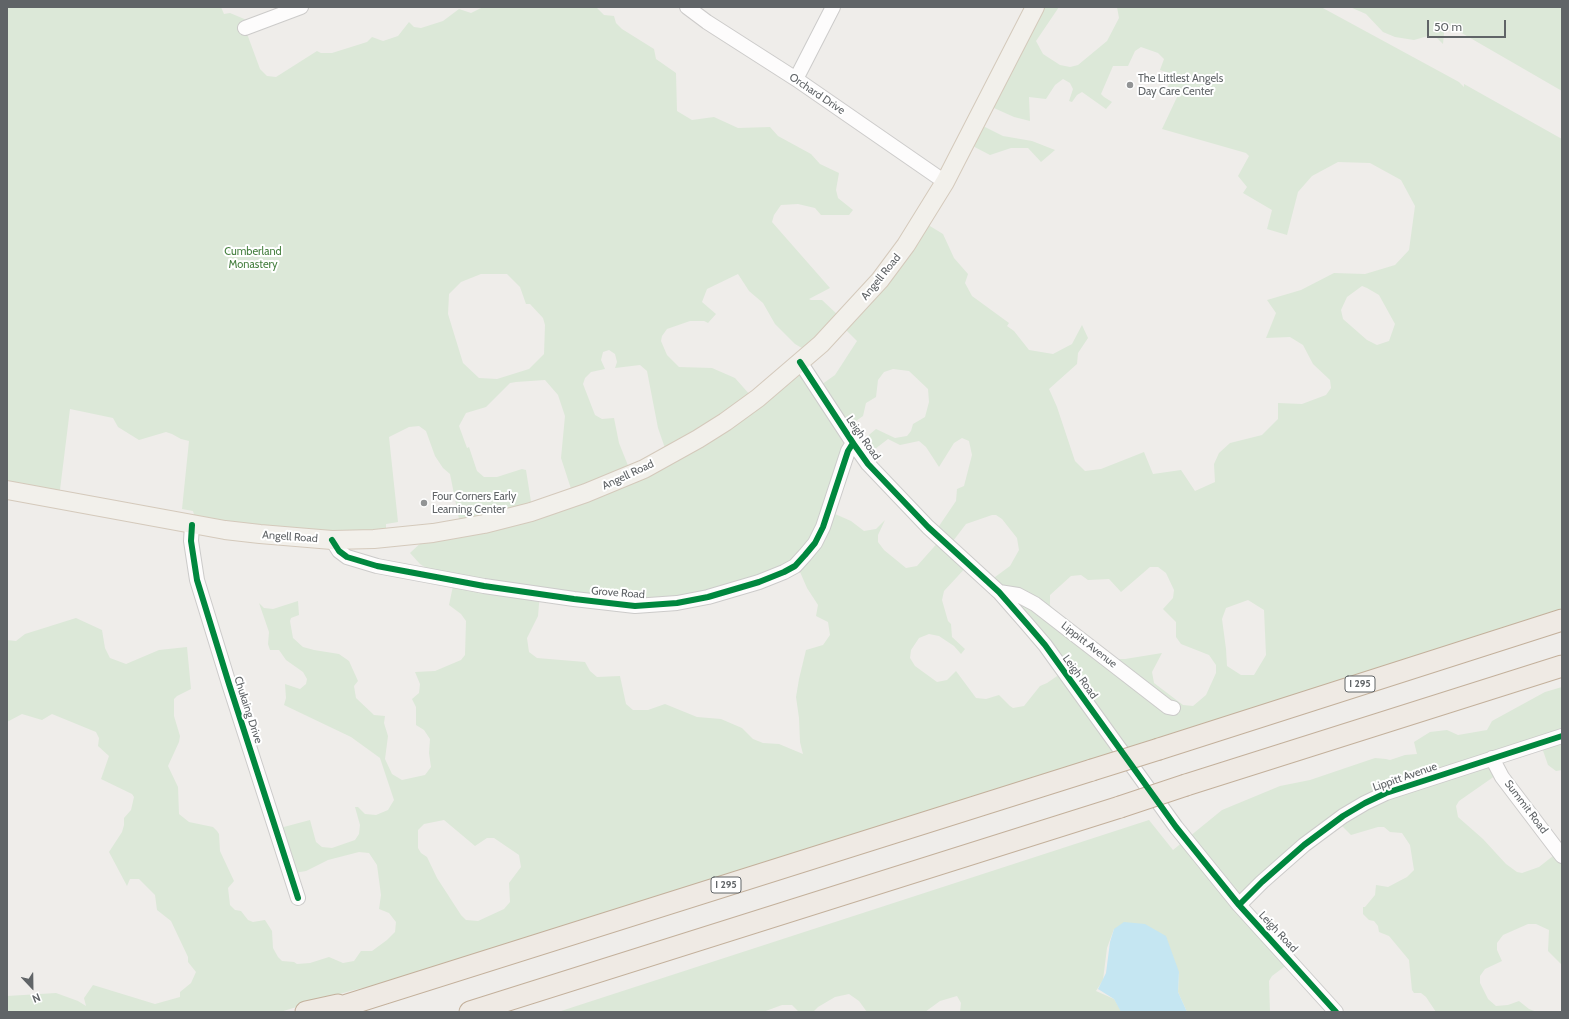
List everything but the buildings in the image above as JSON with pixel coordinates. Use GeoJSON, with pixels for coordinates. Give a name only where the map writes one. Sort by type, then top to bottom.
{"type":"FeatureCollection","features":[{"type":"Feature","properties":{"kind":"highway","name":"I 295"},"geometry":{"type":"LineString","coordinates":[[325,1012],[1159,749],[1562,620]]}},
{"type":"Feature","properties":{"kind":"highway"},"geometry":{"type":"LineString","coordinates":[[473,1011],[1562,666]]}},
{"type":"Feature","properties":{"kind":"highway"},"geometry":{"type":"LineString","coordinates":[[306,1012],[361,1001]]}},
{"type":"Feature","properties":{"kind":"main road","name":"Angell Road"},"geometry":{"type":"LineString","coordinates":[[7,490],[192,525],[260,534],[332,540],[374,539],[433,533],[484,524],[531,512],[586,493],[644,469],[698,439],[758,398],[842,323],[880,280],[906,245],[945,182],[1035,7]]}},
{"type":"Feature","properties":{"kind":"street","name":"Orchard Drive"},"geometry":{"type":"LineString","coordinates":[[688,7],[707,22],[796,79],[945,182]]}},
{"type":"Feature","properties":{"kind":"street"},"geometry":{"type":"LineString","coordinates":[[796,79],[833,7]]}},
{"type":"Feature","properties":{"kind":"street"},"geometry":{"type":"LineString","coordinates":[[245,28],[292,8]]}},
{"type":"Feature","properties":{"kind":"street","name":"Leigh Road"},"geometry":{"type":"LineString","coordinates":[[800,362],[868,464],[928,527],[999,592],[1044,645],[1176,827],[1239,905],[1336,1012]]}},
{"type":"Feature","properties":{"kind":"street","name":"Grove Road"},"geometry":{"type":"LineString","coordinates":[[332,540],[339,551],[347,557],[377,566],[484,586],[635,606],[677,603],[708,597],[759,582],[795,566],[815,543],[823,527],[848,452],[853,443]]}},
{"type":"Feature","properties":{"kind":"street","name":"Chukaing Drive"},"geometry":{"type":"LineString","coordinates":[[192,525],[191,541],[197,580],[228,684],[298,898]]}},
{"type":"Feature","properties":{"kind":"street","name":"Lippitt Avenue"},"geometry":{"type":"LineString","coordinates":[[999,592],[1018,595],[1035,604],[1168,707],[1173,708]]}},
{"type":"Feature","properties":{"kind":"street","name":"Lippitt Avenue"},"geometry":{"type":"LineString","coordinates":[[1239,905],[1262,882],[1304,845],[1354,809],[1386,794],[1562,736]]}},
{"type":"Feature","properties":{"kind":"street","name":"Summit Road"},"geometry":{"type":"LineString","coordinates":[[1492,758],[1502,777],[1562,856]]}},
{"type":"Feature","properties":{"kind":"green space","name":"Cumberland Monastery"},"geometry":{"type":"Polygon","coordinates":[[[7,7],[221,7],[224,14],[230,13],[249,21],[246,31],[260,69],[267,76],[276,77],[317,51],[321,53],[332,53],[367,42],[372,37],[383,41],[398,36],[409,22],[414,27],[421,28],[443,21],[459,9],[471,13],[483,7],[596,7],[604,15],[614,16],[616,23],[622,29],[654,49],[656,59],[676,73],[677,111],[692,120],[714,117],[738,128],[770,127],[778,136],[811,154],[820,164],[839,173],[836,190],[838,198],[853,210],[849,215],[821,215],[815,208],[798,204],[781,205],[774,215],[772,222],[830,288],[809,299],[822,300],[839,316],[920,220],[943,234],[954,258],[968,274],[965,283],[972,296],[1009,323],[1007,326],[1014,331],[1029,350],[1053,354],[1072,344],[1082,325],[1088,338],[1078,353],[1077,364],[1049,389],[1057,407],[1075,461],[1085,471],[1101,469],[1144,452],[1153,474],[1181,470],[1195,491],[1215,482],[1214,464],[1219,453],[1230,443],[1262,435],[1278,419],[1278,403],[1302,404],[1326,395],[1331,388],[1330,380],[1313,364],[1303,345],[1290,337],[1266,338],[1276,313],[1267,300],[1301,290],[1334,273],[1365,274],[1395,265],[1409,250],[1415,206],[1401,180],[1370,163],[1338,162],[1312,176],[1298,192],[1287,235],[1267,229],[1272,210],[1243,193],[1247,187],[1238,176],[1249,156],[1246,153],[1162,129],[1178,95],[1168,87],[1171,76],[1169,73],[1160,70],[1164,59],[1158,53],[1141,47],[1135,51],[1128,66],[1113,66],[1101,94],[1112,102],[1106,109],[1082,92],[1077,95],[1072,102],[1069,101],[1073,89],[1070,83],[1063,79],[1055,85],[1046,99],[1029,97],[1030,121],[1014,117],[985,104],[1035,7],[1059,7],[1036,41],[1043,54],[1060,65],[1070,67],[1078,65],[1107,41],[1119,18],[1117,7],[1321,7],[1459,82],[1464,87],[1464,84],[1562,139],[1562,617],[406,978],[350,991],[280,1012],[7,1012],[7,996],[56,993],[78,1001],[86,1006],[84,998],[93,985],[155,1004],[180,997],[180,992],[191,983],[196,972],[188,962],[188,957],[171,921],[157,910],[155,895],[139,879],[130,879],[127,886],[109,852],[122,832],[124,818],[131,810],[134,797],[132,794],[101,779],[109,756],[98,746],[99,738],[96,732],[52,714],[42,720],[22,714],[7,722],[7,640],[16,641],[25,634],[76,618],[102,630],[105,648],[110,658],[126,664],[159,650],[187,647],[191,689],[174,699],[174,716],[180,736],[179,742],[168,766],[178,787],[179,814],[189,822],[213,827],[217,831],[219,834],[220,851],[234,881],[228,888],[230,905],[235,910],[241,911],[248,920],[253,922],[265,920],[272,931],[273,948],[282,961],[294,962],[297,964],[310,963],[329,957],[343,963],[354,961],[361,951],[372,951],[395,932],[396,922],[389,913],[379,909],[381,895],[377,865],[369,853],[359,852],[328,860],[306,871],[294,873],[280,828],[310,820],[316,842],[322,847],[332,848],[355,840],[359,834],[360,825],[355,807],[358,807],[365,814],[376,815],[388,810],[394,800],[380,758],[351,737],[284,705],[286,698],[285,684],[300,689],[306,684],[307,679],[303,672],[286,660],[279,650],[270,650],[268,644],[269,632],[259,603],[264,608],[273,609],[298,601],[299,615],[291,618],[290,621],[293,638],[303,647],[339,654],[349,661],[358,681],[354,686],[356,698],[374,715],[385,716],[384,723],[388,736],[385,759],[392,774],[402,780],[425,775],[431,767],[429,753],[430,739],[424,730],[416,725],[416,707],[412,699],[419,693],[420,684],[415,672],[435,671],[461,660],[465,655],[466,621],[461,614],[449,605],[454,581],[440,577],[420,564],[410,553],[427,537],[460,524],[450,474],[443,468],[435,456],[426,431],[419,426],[409,427],[389,437],[398,522],[386,524],[386,533],[383,535],[196,522],[193,511],[182,509],[189,441],[166,432],[139,440],[118,427],[113,418],[70,409],[59,498],[7,490],[7,7]],[[481,274],[461,282],[449,294],[448,314],[463,363],[479,378],[497,379],[529,369],[544,354],[545,325],[543,318],[530,304],[526,304],[520,287],[507,274],[481,274]],[[738,274],[707,289],[702,302],[716,314],[708,323],[704,321],[690,321],[667,329],[662,336],[661,341],[667,355],[679,367],[712,368],[735,378],[751,396],[799,363],[818,387],[835,375],[857,341],[839,323],[807,351],[795,344],[775,324],[763,303],[749,291],[738,274]],[[1362,286],[1347,297],[1341,310],[1343,319],[1367,340],[1377,345],[1389,341],[1395,324],[1379,295],[1362,286]],[[609,350],[603,352],[601,360],[605,369],[591,372],[585,378],[583,384],[595,415],[602,419],[614,418],[619,443],[629,468],[666,451],[658,428],[647,371],[640,365],[615,368],[617,362],[615,354],[609,350]],[[893,369],[884,372],[878,380],[876,397],[866,403],[863,416],[846,428],[849,437],[826,510],[851,521],[864,531],[876,529],[885,520],[878,535],[878,542],[884,550],[906,568],[917,566],[941,539],[937,529],[956,501],[957,489],[964,486],[972,455],[969,441],[962,438],[954,443],[939,467],[926,447],[919,441],[900,445],[888,439],[866,456],[857,445],[876,429],[895,438],[907,436],[911,431],[913,424],[925,417],[929,402],[928,389],[909,371],[893,369]],[[545,380],[510,383],[486,407],[466,413],[459,426],[467,448],[469,447],[477,471],[484,477],[497,477],[522,469],[526,470],[532,508],[573,495],[561,458],[565,416],[558,395],[545,380]],[[992,515],[966,524],[950,545],[970,563],[944,591],[942,600],[948,621],[951,624],[952,637],[965,649],[961,654],[954,646],[939,636],[929,634],[919,638],[911,650],[910,658],[915,666],[937,682],[947,680],[956,671],[976,698],[986,699],[999,695],[1013,708],[1024,706],[1040,686],[1063,672],[991,580],[1010,566],[1019,550],[1017,538],[1002,519],[996,515],[992,515]],[[797,565],[731,587],[656,602],[540,593],[538,616],[527,638],[529,652],[537,658],[585,662],[590,671],[597,677],[620,676],[626,704],[633,710],[648,710],[665,704],[697,717],[721,719],[742,728],[753,739],[763,743],[779,744],[803,754],[800,742],[796,697],[799,679],[806,650],[823,645],[830,635],[828,622],[816,616],[818,605],[807,588],[797,565]],[[1150,567],[1121,592],[1109,579],[1088,580],[1081,575],[1071,576],[1050,595],[1050,605],[1055,612],[1106,659],[1125,659],[1162,653],[1152,672],[1154,683],[1183,705],[1193,706],[1206,695],[1216,673],[1216,665],[1209,655],[1181,644],[1176,637],[1176,622],[1163,609],[1173,598],[1174,590],[1166,573],[1158,567],[1150,567]],[[1248,600],[1226,608],[1222,619],[1227,666],[1241,675],[1254,675],[1266,655],[1264,610],[1248,600]],[[444,820],[424,824],[418,830],[418,848],[421,853],[427,857],[437,878],[461,915],[466,920],[478,921],[504,909],[510,902],[509,883],[521,867],[519,855],[494,838],[487,838],[475,846],[444,820]]]}},
{"type":"Feature","properties":{"kind":"green space"},"geometry":{"type":"Polygon","coordinates":[[[1350,7],[1562,7],[1562,91],[1445,22],[1443,44],[1437,38],[1428,36],[1414,40],[1395,37],[1383,32],[1366,14],[1350,7]]]}},
{"type":"Feature","properties":{"kind":"green space"},"geometry":{"type":"Polygon","coordinates":[[[975,122],[1003,136],[1032,141],[1055,150],[1041,162],[1028,148],[1011,148],[990,155],[965,142],[975,122]]]}},
{"type":"Feature","properties":{"kind":"green space"},"geometry":{"type":"Polygon","coordinates":[[[1562,687],[1562,770],[1556,771],[1548,765],[1540,742],[1494,756],[1502,771],[1459,801],[1456,806],[1458,817],[1483,839],[1506,864],[1517,872],[1522,873],[1539,867],[1553,856],[1561,852],[1562,854],[1562,965],[1548,951],[1549,930],[1536,924],[1528,924],[1503,935],[1497,943],[1497,950],[1502,961],[1485,969],[1480,976],[1480,983],[1488,999],[1496,1006],[1508,1005],[1519,1001],[1529,1009],[1537,1012],[1436,1012],[1426,997],[1421,993],[1414,993],[1412,990],[1409,960],[1389,936],[1379,932],[1378,926],[1374,921],[1369,920],[1363,914],[1363,907],[1365,907],[1375,895],[1376,885],[1388,887],[1407,877],[1414,870],[1410,845],[1402,833],[1390,832],[1384,827],[1378,827],[1351,835],[1334,818],[1237,896],[1292,961],[1272,976],[1269,981],[1270,1012],[1187,1012],[1178,992],[1179,972],[1114,929],[1107,948],[1103,980],[1096,991],[1114,999],[1122,1012],[960,1012],[961,1003],[957,996],[940,1001],[925,1012],[867,1012],[859,1001],[849,994],[835,997],[818,1007],[813,1012],[799,1012],[792,1005],[782,1005],[763,1012],[558,1012],[1149,820],[1173,850],[1222,810],[1280,786],[1310,780],[1375,758],[1390,760],[1405,755],[1417,754],[1414,742],[1430,732],[1447,730],[1458,735],[1487,730],[1492,721],[1545,692],[1562,687]]]}},
{"type":"Feature","properties":{"kind":"water"},"geometry":{"type":"Polygon","coordinates":[[[1124,922],[1145,924],[1166,936],[1179,972],[1178,992],[1187,1012],[1121,1012],[1114,999],[1098,989],[1106,973],[1110,942],[1114,929],[1124,922]]]}},
{"type":"Feature","properties":{"kind":"cycle path"},"geometry":{"type":"LineString","coordinates":[[800,362],[868,464],[928,527],[999,592],[1045,645],[1176,827],[1239,905],[1336,1012]]}},
{"type":"Feature","properties":{"kind":"cycle path"},"geometry":{"type":"LineString","coordinates":[[332,540],[339,551],[347,557],[377,566],[484,586],[635,606],[677,603],[708,597],[759,582],[795,566],[815,543],[823,527],[848,451],[853,443]]}},
{"type":"Feature","properties":{"kind":"cycle path"},"geometry":{"type":"LineString","coordinates":[[192,525],[191,541],[197,580],[298,898]]}},
{"type":"Feature","properties":{"kind":"cycle path"},"geometry":{"type":"LineString","coordinates":[[1239,905],[1262,882],[1304,845],[1343,816],[1365,803],[1386,793],[1562,736]]}},
{"type":"Feature","properties":{"kind":"place","name":"The Littlest Angels Day Care Center"},"geometry":{"type":"Point","coordinates":[1130,85]}},
{"type":"Feature","properties":{"kind":"place","name":"Four Corners Early Learning Center"},"geometry":{"type":"Point","coordinates":[424,503]}}]}
